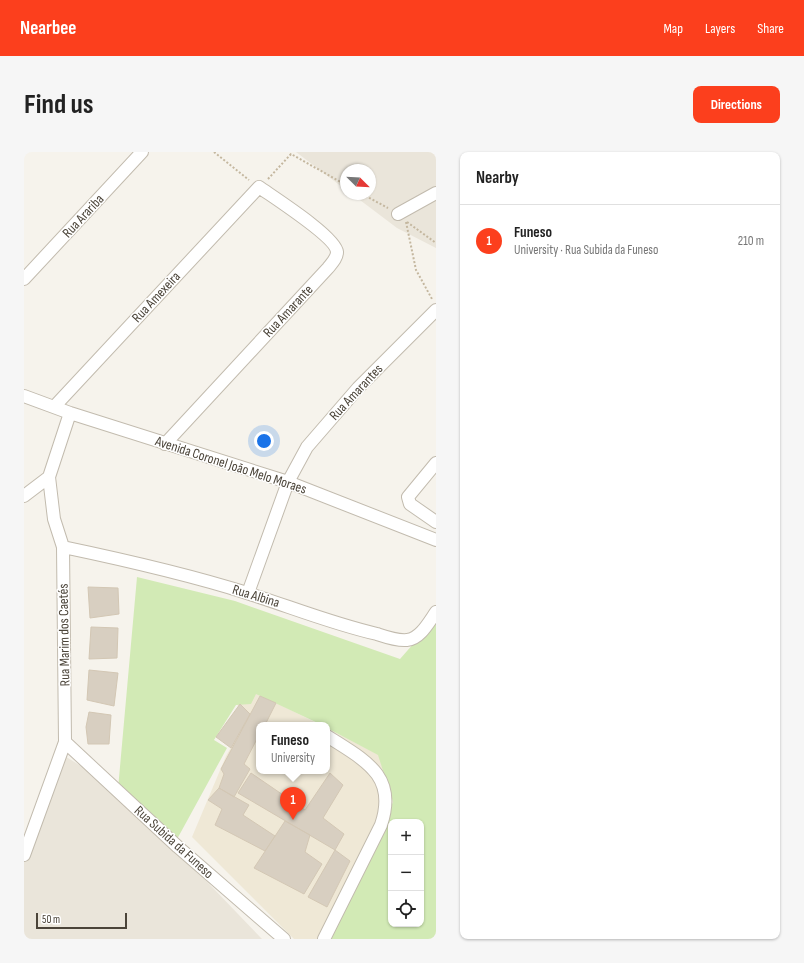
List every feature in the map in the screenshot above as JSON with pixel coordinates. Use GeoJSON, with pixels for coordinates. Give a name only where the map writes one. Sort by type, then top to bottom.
{"type":"FeatureCollection","features":[{"type":"Feature","properties":{"kind":"street","name":"Rua Arariba"},"geometry":{"type":"LineString","coordinates":[[24,279],[142,152]]}},
{"type":"Feature","properties":{"kind":"street","name":"Rua Amexeira"},"geometry":{"type":"LineString","coordinates":[[54,407],[259,187]]}},
{"type":"Feature","properties":{"kind":"street","name":"Rua Amarante"},"geometry":{"type":"LineString","coordinates":[[166,444],[328,268],[336,256],[336,248],[325,236],[259,187]]}},
{"type":"Feature","properties":{"kind":"street"},"geometry":{"type":"LineString","coordinates":[[402,217],[436,193]]}},
{"type":"Feature","properties":{"kind":"street","name":"Rua Amarantes"},"geometry":{"type":"LineString","coordinates":[[248,593],[288,482],[307,447],[358,388],[436,307]]}},
{"type":"Feature","properties":{"kind":"street","name":"Avenida Coronel João Melo Moraes"},"geometry":{"type":"LineString","coordinates":[[24,396],[70,413],[288,482],[436,540]]}},
{"type":"Feature","properties":{"kind":"street","name":"Rua Marim dos Caetés"},"geometry":{"type":"LineString","coordinates":[[24,855],[26,839],[65,742],[63,547],[54,519],[49,477],[70,413]]}},
{"type":"Feature","properties":{"kind":"street"},"geometry":{"type":"LineString","coordinates":[[436,463],[408,497],[410,504],[436,522]]}},
{"type":"Feature","properties":{"kind":"street"},"geometry":{"type":"LineString","coordinates":[[24,496],[49,477]]}},
{"type":"Feature","properties":{"kind":"street","name":"Rua Albina"},"geometry":{"type":"LineString","coordinates":[[63,547],[134,561],[248,593],[363,631],[403,640],[413,639],[436,612]]}},
{"type":"Feature","properties":{"kind":"street"},"geometry":{"type":"LineString","coordinates":[[324,939],[381,825],[387,798],[382,783],[373,769],[330,738]]}},
{"type":"Feature","properties":{"kind":"street","name":"Rua Subida da Funeso"},"geometry":{"type":"LineString","coordinates":[[65,742],[178,847],[284,939]]}},
{"type":"Feature","properties":{"kind":"path"},"geometry":{"type":"LineString","coordinates":[[214,152],[259,187],[291,154],[340,182]]}},
{"type":"Feature","properties":{"kind":"path"},"geometry":{"type":"LineString","coordinates":[[402,217],[416,270],[436,307]]}},
{"type":"Feature","properties":{"kind":"shaded area"},"geometry":{"type":"Polygon","coordinates":[[[296,152],[436,152],[436,248],[397,228],[360,200],[376,200],[376,164],[340,164],[340,185],[296,152]]]}},
{"type":"Feature","properties":{"kind":"shaded area"},"geometry":{"type":"Polygon","coordinates":[[[256,693],[315,722],[256,722],[256,774],[330,774],[330,730],[379,755],[393,802],[328,939],[294,939],[192,837],[226,756],[250,715],[236,704],[256,693]]]}},
{"type":"Feature","properties":{"kind":"shaded area"},"geometry":{"type":"Polygon","coordinates":[[[55,750],[118,789],[262,939],[24,939],[24,844],[55,750]]]}},
{"type":"Feature","properties":{"kind":"green space"},"geometry":{"type":"Polygon","coordinates":[[[137,577],[235,601],[400,659],[436,618],[436,939],[327,939],[393,802],[378,755],[330,730],[330,722],[316,722],[256,694],[251,704],[236,705],[214,740],[227,748],[176,841],[118,789],[137,577]]]}},
{"type":"Feature","properties":{"kind":"building"},"geometry":{"type":"Polygon","coordinates":[[[88,587],[118,588],[119,614],[90,618],[88,587]]]}},
{"type":"Feature","properties":{"kind":"building"},"geometry":{"type":"Polygon","coordinates":[[[91,627],[118,628],[117,658],[89,659],[91,627]]]}},
{"type":"Feature","properties":{"kind":"building"},"geometry":{"type":"Polygon","coordinates":[[[89,670],[118,673],[114,706],[87,700],[89,670]]]}},
{"type":"Feature","properties":{"kind":"building"},"geometry":{"type":"Polygon","coordinates":[[[260,696],[276,703],[266,722],[256,722],[256,741],[244,764],[250,769],[234,797],[219,788],[224,774],[221,769],[260,696]]]}},
{"type":"Feature","properties":{"kind":"building"},"geometry":{"type":"Polygon","coordinates":[[[240,704],[250,714],[231,748],[216,737],[240,704]]]}},
{"type":"Feature","properties":{"kind":"building"},"geometry":{"type":"Polygon","coordinates":[[[89,712],[111,715],[109,744],[88,744],[86,727],[89,712]]]}},
{"type":"Feature","properties":{"kind":"building"},"geometry":{"type":"Polygon","coordinates":[[[251,773],[305,810],[330,773],[343,785],[323,818],[344,834],[335,850],[238,793],[251,773]]]}},
{"type":"Feature","properties":{"kind":"building"},"geometry":{"type":"Polygon","coordinates":[[[219,788],[249,805],[243,815],[275,836],[265,851],[215,825],[222,809],[208,800],[219,788]]]}},
{"type":"Feature","properties":{"kind":"building"},"geometry":{"type":"Polygon","coordinates":[[[285,821],[310,835],[305,852],[322,864],[304,894],[254,868],[285,821]]]}},
{"type":"Feature","properties":{"kind":"building"},"geometry":{"type":"Polygon","coordinates":[[[335,850],[350,861],[327,907],[308,897],[335,850]]]}},
{"type":"Feature","properties":{"kind":"place","name":"Funeso"},"geometry":{"type":"Point","coordinates":[293,820]}}]}
